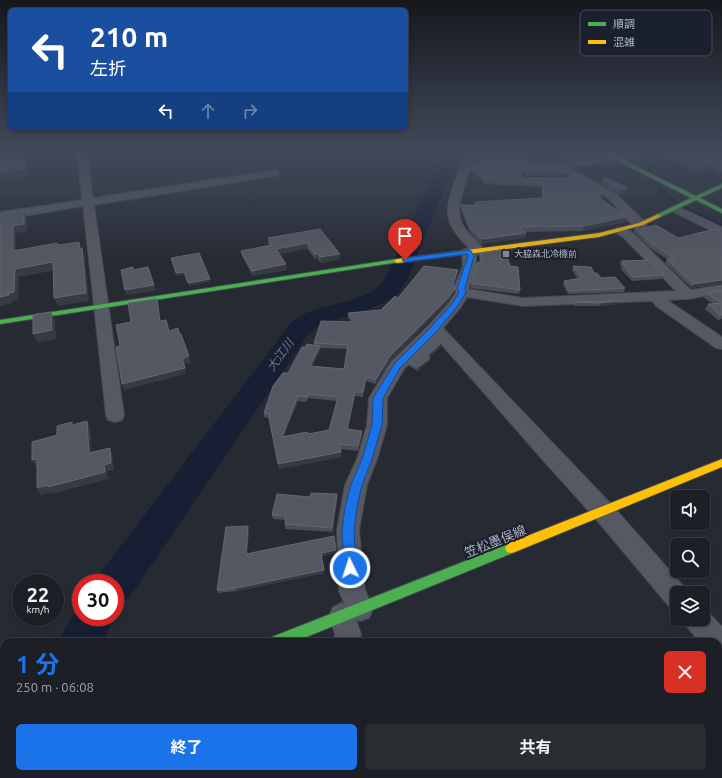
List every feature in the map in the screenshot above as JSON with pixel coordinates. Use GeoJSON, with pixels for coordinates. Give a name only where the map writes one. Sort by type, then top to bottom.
{"type":"FeatureCollection","features":[{"type":"Feature","properties":{"kind":"street"},"geometry":{"type":"LineString","coordinates":[[86,188],[115,415]]}},
{"type":"Feature","properties":{"kind":"street"},"geometry":{"type":"LineString","coordinates":[[0,216],[179,188]]}},
{"type":"Feature","properties":{"kind":"street"},"geometry":{"type":"LineString","coordinates":[[460,188],[453,212],[458,226],[474,252]]}},
{"type":"Feature","properties":{"kind":"street"},"geometry":{"type":"LineString","coordinates":[[599,188],[612,196],[636,222],[641,224]]}},
{"type":"Feature","properties":{"kind":"street"},"geometry":{"type":"LineString","coordinates":[[676,188],[722,211]]}},
{"type":"Feature","properties":{"kind":"street"},"geometry":{"type":"LineString","coordinates":[[0,322],[392,262],[620,231],[676,209],[717,188]]}},
{"type":"Feature","properties":{"kind":"street"},"geometry":{"type":"LineString","coordinates":[[676,209],[722,232]]}},
{"type":"Feature","properties":{"kind":"street"},"geometry":{"type":"LineString","coordinates":[[620,231],[628,235],[688,295]]}},
{"type":"Feature","properties":{"kind":"street"},"geometry":{"type":"LineString","coordinates":[[348,638],[352,591],[348,530],[356,485],[367,459],[377,425],[378,398],[397,366],[434,329],[455,305],[463,292],[461,288],[471,256],[474,252]]}},
{"type":"Feature","properties":{"kind":"street"},"geometry":{"type":"LineString","coordinates":[[463,292],[523,302],[688,295],[722,289]]}},
{"type":"Feature","properties":{"kind":"street"},"geometry":{"type":"LineString","coordinates":[[656,297],[661,303],[722,344]]}},
{"type":"Feature","properties":{"kind":"street"},"geometry":{"type":"LineString","coordinates":[[434,329],[441,334],[549,454],[603,511],[670,589]]}},
{"type":"Feature","properties":{"kind":"street","name":"笠松墨俣線"},"geometry":{"type":"LineString","coordinates":[[288,638],[722,463]]}},
{"type":"Feature","properties":{"kind":"street"},"geometry":{"type":"LineString","coordinates":[[703,626],[713,638]]}},
{"type":"Feature","properties":{"kind":"building"},"geometry":{"type":"Polygon","coordinates":[[[543,188],[597,188],[605,193],[596,195],[626,217],[584,226],[520,227],[526,233],[482,239],[470,227],[461,205],[477,205],[475,202],[543,198],[543,188]]]}},
{"type":"Feature","properties":{"kind":"building"},"geometry":{"type":"Polygon","coordinates":[[[24,211],[24,224],[13,226],[13,251],[57,243],[59,245],[79,242],[80,249],[82,248],[86,293],[54,298],[53,262],[15,269],[14,292],[0,297],[0,215],[24,211]]]}},
{"type":"Feature","properties":{"kind":"building"},"geometry":{"type":"Polygon","coordinates":[[[656,225],[678,238],[715,229],[722,233],[722,280],[693,284],[667,259],[674,258],[652,244],[635,228],[638,227],[640,229],[656,225]]]}},
{"type":"Feature","properties":{"kind":"building"},"geometry":{"type":"Polygon","coordinates":[[[320,229],[340,254],[320,257],[318,254],[315,254],[307,243],[276,249],[286,264],[252,271],[241,251],[272,245],[268,238],[320,229]]]}},
{"type":"Feature","properties":{"kind":"building"},"geometry":{"type":"Polygon","coordinates":[[[505,249],[510,266],[518,267],[520,290],[471,283],[478,262],[482,262],[480,253],[505,249]]]}},
{"type":"Feature","properties":{"kind":"building"},"geometry":{"type":"Polygon","coordinates":[[[199,253],[210,279],[188,283],[184,272],[176,273],[171,258],[199,253]]]}},
{"type":"Feature","properties":{"kind":"building"},"geometry":{"type":"Polygon","coordinates":[[[649,260],[664,275],[633,277],[621,261],[649,260]]]}},
{"type":"Feature","properties":{"kind":"building"},"geometry":{"type":"Polygon","coordinates":[[[424,266],[458,270],[453,283],[455,288],[448,298],[390,356],[376,379],[366,377],[363,392],[355,392],[347,429],[362,431],[358,446],[339,444],[341,452],[278,464],[269,418],[270,414],[264,413],[273,386],[283,373],[288,373],[302,347],[305,347],[307,344],[320,346],[310,366],[344,369],[348,345],[314,343],[321,321],[354,322],[348,313],[381,310],[395,296],[398,298],[424,266]],[[308,394],[307,397],[298,396],[282,437],[307,432],[308,434],[329,430],[338,397],[308,394]]]}},
{"type":"Feature","properties":{"kind":"building"},"geometry":{"type":"Polygon","coordinates":[[[573,266],[591,267],[594,273],[597,273],[601,278],[615,277],[625,288],[569,291],[564,281],[582,278],[573,266]]]}},
{"type":"Feature","properties":{"kind":"building"},"geometry":{"type":"Polygon","coordinates":[[[133,267],[133,270],[148,267],[154,285],[125,290],[121,270],[133,267]]]}},
{"type":"Feature","properties":{"kind":"building"},"geometry":{"type":"Polygon","coordinates":[[[722,290],[722,303],[706,293],[722,290]]]}},
{"type":"Feature","properties":{"kind":"building"},"geometry":{"type":"Polygon","coordinates":[[[157,299],[160,321],[166,320],[169,331],[178,328],[180,335],[181,334],[189,356],[182,359],[185,368],[122,384],[116,347],[120,346],[116,325],[131,322],[128,303],[157,299]]]}},
{"type":"Feature","properties":{"kind":"building"},"geometry":{"type":"Polygon","coordinates":[[[619,301],[600,303],[575,302],[619,301]]]}},
{"type":"Feature","properties":{"kind":"building"},"geometry":{"type":"Polygon","coordinates":[[[722,303],[722,315],[720,315],[708,304],[722,303]]]}},
{"type":"Feature","properties":{"kind":"building"},"geometry":{"type":"Polygon","coordinates":[[[51,312],[52,330],[33,334],[33,315],[51,312]]]}},
{"type":"Feature","properties":{"kind":"building"},"geometry":{"type":"Polygon","coordinates":[[[436,337],[441,343],[427,356],[430,358],[418,367],[409,363],[436,337]]]}},
{"type":"Feature","properties":{"kind":"building"},"geometry":{"type":"Polygon","coordinates":[[[87,421],[89,453],[110,448],[111,463],[104,465],[105,472],[48,487],[48,485],[37,488],[37,459],[32,460],[32,442],[57,435],[57,426],[72,422],[72,425],[87,421]]]}},
{"type":"Feature","properties":{"kind":"building"},"geometry":{"type":"Polygon","coordinates":[[[311,493],[337,494],[332,528],[285,524],[286,516],[272,515],[277,494],[310,497],[311,493]]]}},
{"type":"Feature","properties":{"kind":"building"},"geometry":{"type":"Polygon","coordinates":[[[248,526],[246,554],[334,536],[336,550],[321,553],[324,570],[236,588],[217,590],[226,527],[248,526]]]}},
{"type":"Feature","properties":{"kind":"waterway","name":"大江川"},"geometry":{"type":"LineString","coordinates":[[123,574],[300,328],[312,319],[361,304],[387,293],[396,280],[436,188]]}},
{"type":"Feature","properties":{"kind":"waterway"},"geometry":{"type":"LineString","coordinates":[[660,188],[672,200],[682,206],[722,225]]}},
{"type":"Feature","properties":{"kind":"waterway","name":"大江川"},"geometry":{"type":"LineString","coordinates":[[82,638],[90,626]]}},
{"type":"Feature","properties":{"kind":"traffic: fast"},"geometry":{"type":"LineString","coordinates":[[676,188],[722,211]]}},
{"type":"Feature","properties":{"kind":"traffic: fast"},"geometry":{"type":"LineString","coordinates":[[658,216],[717,188]]}},
{"type":"Feature","properties":{"kind":"traffic: fast"},"geometry":{"type":"LineString","coordinates":[[0,322],[397,261]]}},
{"type":"Feature","properties":{"kind":"traffic: fast"},"geometry":{"type":"LineString","coordinates":[[287,638],[511,548]]}},
{"type":"Feature","properties":{"kind":"traffic: slow"},"geometry":{"type":"LineString","coordinates":[[397,261],[599,235],[641,224],[658,216]]}},
{"type":"Feature","properties":{"kind":"traffic: slow"},"geometry":{"type":"LineString","coordinates":[[511,548],[722,463]]}},
{"type":"Feature","properties":{"kind":"place","name":"大脇森北冷機前"},"geometry":{"type":"Point","coordinates":[506,254]}},
{"type":"Feature","properties":{"kind":"route"},"geometry":{"type":"LineString","coordinates":[[350,568],[348,530],[351,507],[356,485],[367,459],[377,425],[376,417],[378,398],[397,366],[434,329],[455,305],[463,292],[461,288],[471,256],[469,252],[405,260]]}}]}
